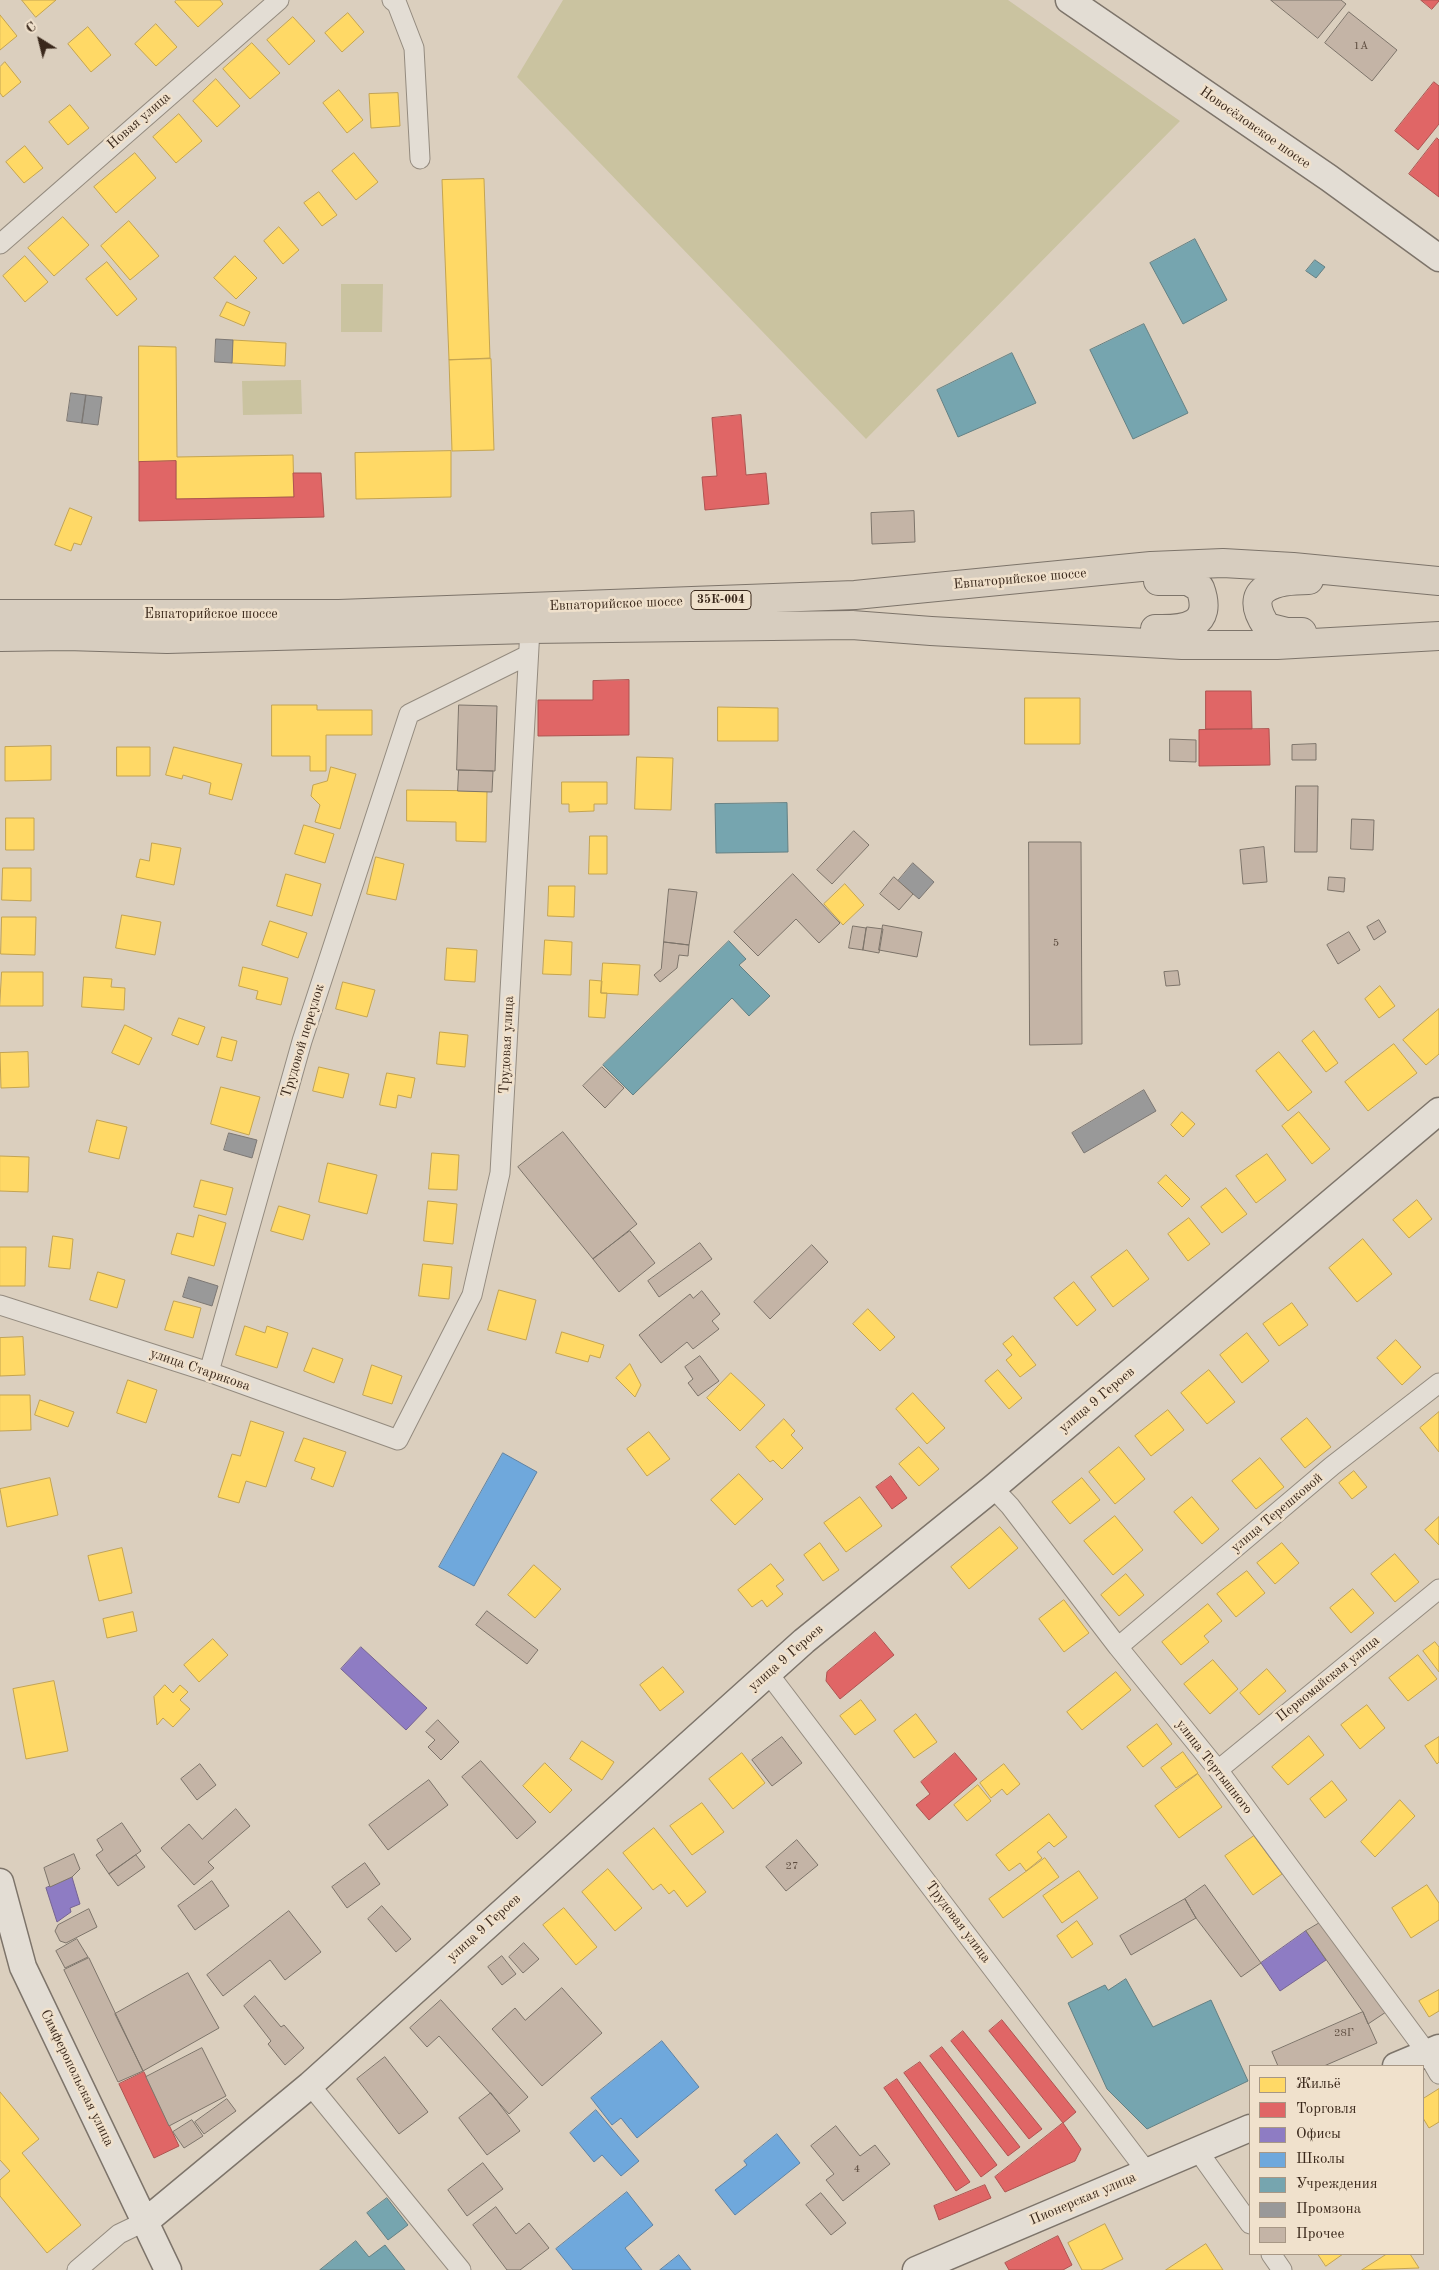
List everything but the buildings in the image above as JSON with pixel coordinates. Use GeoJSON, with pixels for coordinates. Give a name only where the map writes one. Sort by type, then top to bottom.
{"type":"FeatureCollection","features":[{"type":"Feature","properties":{"kind":"main road","name":"Евпаторийское шоссе"},"geometry":{"type":"LineString","coordinates":[[0,614],[339,614],[855,595],[1151,566],[1223,563],[1293,567],[1432,580]]}},
{"type":"Feature","properties":{"kind":"main road"},"geometry":{"type":"LineString","coordinates":[[1049,577],[1074,584],[1188,581],[1200,588],[1204,600],[1203,612],[1202,616],[1192,626],[1178,630],[1151,629],[1130,632],[1116,641]]}},
{"type":"Feature","properties":{"kind":"main road"},"geometry":{"type":"LineString","coordinates":[[1408,638],[1379,629],[1323,633],[1287,632],[1267,627],[1256,606],[1260,595],[1276,583],[1296,580],[1382,586],[1432,580]]}},
{"type":"Feature","properties":{"kind":"main road","name":"Евпаторийское шоссе"},"geometry":{"type":"LineString","coordinates":[[0,637],[67,636],[167,639],[530,629],[852,625],[1182,645],[1277,645],[1439,636]]}},
{"type":"Feature","properties":{"kind":"street","name":"Новая улица"},"geometry":{"type":"LineString","coordinates":[[0,244],[279,0]]}},
{"type":"Feature","properties":{"kind":"street"},"geometry":{"type":"LineString","coordinates":[[392,0],[397,4],[414,48],[420,159]]}},
{"type":"Feature","properties":{"kind":"street","name":"Новосёловское шоссе"},"geometry":{"type":"LineString","coordinates":[[1069,0],[1329,178],[1439,258]]}},
{"type":"Feature","properties":{"kind":"street","name":"Трудовая улица"},"geometry":{"type":"LineString","coordinates":[[398,1440],[472,1295],[500,1172],[530,629]]}},
{"type":"Feature","properties":{"kind":"street","name":"Трудовой переулок"},"geometry":{"type":"LineString","coordinates":[[209,1372],[302,1041],[409,714],[528,655]]}},
{"type":"Feature","properties":{"kind":"street","name":"улица 9 Героев"},"geometry":{"type":"LineString","coordinates":[[146,2221],[310,2085],[804,1641],[993,1488],[1439,1111]]}},
{"type":"Feature","properties":{"kind":"street","name":"улица Старикова"},"geometry":{"type":"LineString","coordinates":[[0,1305],[209,1372],[398,1440]]}},
{"type":"Feature","properties":{"kind":"street","name":"улица Терешковой"},"geometry":{"type":"LineString","coordinates":[[1118,1647],[1332,1466],[1439,1383]]}},
{"type":"Feature","properties":{"kind":"street","name":"улица Тертышного"},"geometry":{"type":"LineString","coordinates":[[993,1488],[1010,1506],[1118,1647],[1218,1770],[1435,2058]]}},
{"type":"Feature","properties":{"kind":"street","name":"Первомайская улица"},"geometry":{"type":"LineString","coordinates":[[1218,1770],[1439,1589]]}},
{"type":"Feature","properties":{"kind":"street","name":"Трудовая улица"},"geometry":{"type":"LineString","coordinates":[[768,1673],[1147,2172]]}},
{"type":"Feature","properties":{"kind":"street","name":"Симферопольская улица"},"geometry":{"type":"LineString","coordinates":[[0,1882],[23,1967],[168,2270]]}},
{"type":"Feature","properties":{"kind":"street"},"geometry":{"type":"LineString","coordinates":[[1401,2065],[1435,2058]]}},
{"type":"Feature","properties":{"kind":"street"},"geometry":{"type":"LineString","coordinates":[[310,2085],[461,2270]]}},
{"type":"Feature","properties":{"kind":"street","name":"Пионерская улица"},"geometry":{"type":"LineString","coordinates":[[916,2270],[947,2264],[1147,2172],[1249,2128]]}},
{"type":"Feature","properties":{"kind":"street"},"geometry":{"type":"LineString","coordinates":[[1198,2151],[1249,2223]]}},
{"type":"Feature","properties":{"kind":"street"},"geometry":{"type":"LineString","coordinates":[[78,2270],[119,2234],[146,2221]]}},
{"type":"Feature","properties":{"kind":"street"},"geometry":{"type":"LineString","coordinates":[[1272,2255],[1282,2270]]}},
{"type":"Feature","properties":{"kind":"shaded area"},"geometry":{"type":"Polygon","coordinates":[[[563,0],[1008,0],[1180,121],[866,439],[517,77],[563,0]]]}},
{"type":"Feature","properties":{"kind":"shaded area"},"geometry":{"type":"Polygon","coordinates":[[[341,284],[383,284],[382,332],[341,332],[341,284]]]}},
{"type":"Feature","properties":{"kind":"shaded area"},"geometry":{"type":"Polygon","coordinates":[[[301,380],[302,414],[243,415],[242,381],[301,380]]]}}]}
